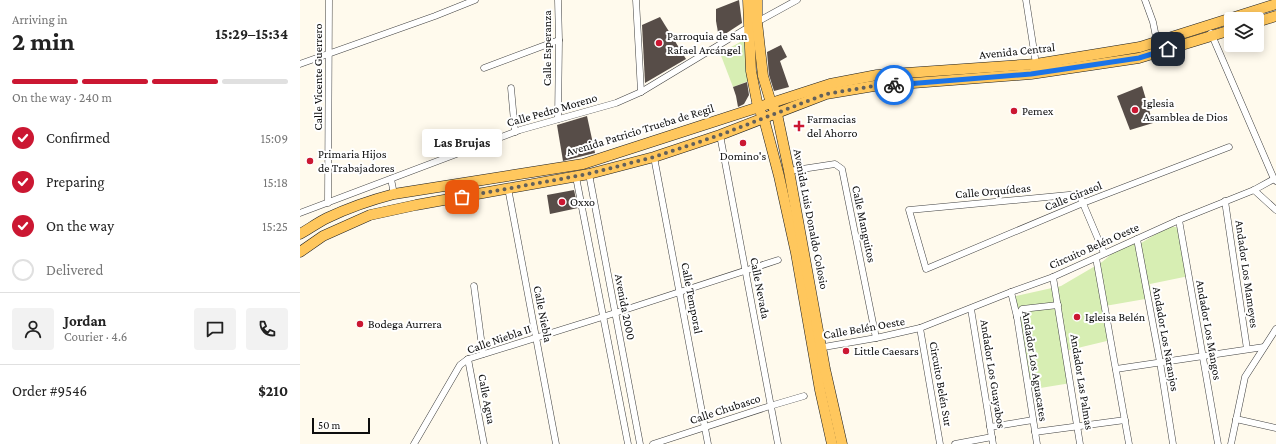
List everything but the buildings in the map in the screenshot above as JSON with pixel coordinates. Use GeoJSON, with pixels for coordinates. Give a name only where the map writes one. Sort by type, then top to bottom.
{"type":"FeatureCollection","features":[{"type":"Feature","properties":{"kind":"main road"},"geometry":{"type":"LineString","coordinates":[[748,0],[751,71],[758,107],[764,119],[779,176],[817,348],[832,444]]}},
{"type":"Feature","properties":{"kind":"main road","name":"Avenida Luis Donaldo Colosio"},"geometry":{"type":"LineString","coordinates":[[757,0],[757,22],[763,76],[771,103],[777,114],[789,171],[817,348],[825,369],[842,444]]}},
{"type":"Feature","properties":{"kind":"main road","name":"Avenida Central"},"geometry":{"type":"LineString","coordinates":[[758,107],[830,84],[877,75],[1036,64],[1140,47],[1276,4]]}},
{"type":"Feature","properties":{"kind":"main road"},"geometry":{"type":"LineString","coordinates":[[1264,20],[1276,16]]}},
{"type":"Feature","properties":{"kind":"main road","name":"Avenida Central"},"geometry":{"type":"LineString","coordinates":[[764,119],[826,94],[874,86],[1031,74],[1139,58],[1224,32]]}},
{"type":"Feature","properties":{"kind":"main road","name":"Avenida Patricio Trueba de Regil"},"geometry":{"type":"LineString","coordinates":[[300,234],[325,219],[346,209],[394,194],[582,164],[758,107]]}},
{"type":"Feature","properties":{"kind":"main road"},"geometry":{"type":"LineString","coordinates":[[300,252],[323,236],[370,215],[508,188],[576,177],[654,157],[764,119]]}},
{"type":"Feature","properties":{"kind":"street","name":"Calle Vicente Guerrero"},"geometry":{"type":"LineString","coordinates":[[328,203],[329,0]]}},
{"type":"Feature","properties":{"kind":"street"},"geometry":{"type":"LineString","coordinates":[[300,64],[475,0]]}},
{"type":"Feature","properties":{"kind":"street","name":"Calle Esperanza"},"geometry":{"type":"LineString","coordinates":[[558,0],[558,119]]}},
{"type":"Feature","properties":{"kind":"street"},"geometry":{"type":"LineString","coordinates":[[636,0],[641,92]]}},
{"type":"Feature","properties":{"kind":"street","name":"Calle Pedro Moreno"},"geometry":{"type":"LineString","coordinates":[[300,213],[515,132],[616,103],[641,92],[757,22],[797,0]]}},
{"type":"Feature","properties":{"kind":"street"},"geometry":{"type":"LineString","coordinates":[[1026,0],[1036,64]]}},
{"type":"Feature","properties":{"kind":"street"},"geometry":{"type":"LineString","coordinates":[[1145,0],[1153,22],[1157,42]]}},
{"type":"Feature","properties":{"kind":"street"},"geometry":{"type":"LineString","coordinates":[[1207,25],[1275,180]]}},
{"type":"Feature","properties":{"kind":"street"},"geometry":{"type":"LineString","coordinates":[[484,68],[559,40]]}},
{"type":"Feature","properties":{"kind":"street"},"geometry":{"type":"LineString","coordinates":[[511,88],[515,132]]}},
{"type":"Feature","properties":{"kind":"street","name":"Calle Nevada"},"geometry":{"type":"LineString","coordinates":[[720,135],[778,444]]}},
{"type":"Feature","properties":{"kind":"street","name":"Calle Girasol"},"geometry":{"type":"LineString","coordinates":[[926,269],[1083,203],[1229,147]]}},
{"type":"Feature","properties":{"kind":"street","name":"Calle Temporal"},"geometry":{"type":"LineString","coordinates":[[654,157],[708,444]]}},
{"type":"Feature","properties":{"kind":"street","name":"Calle Manguitos"},"geometry":{"type":"LineString","coordinates":[[789,171],[835,164],[842,169],[876,338]]}},
{"type":"Feature","properties":{"kind":"street","name":"Avenida 2000"},"geometry":{"type":"LineString","coordinates":[[588,174],[628,444]]}},
{"type":"Feature","properties":{"kind":"street","name":"Avenida 2000"},"geometry":{"type":"LineString","coordinates":[[576,177],[640,444]]}},
{"type":"Feature","properties":{"kind":"street"},"geometry":{"type":"LineString","coordinates":[[391,179],[394,194]]}},
{"type":"Feature","properties":{"kind":"street","name":"Circuito Belén Oeste"},"geometry":{"type":"LineString","coordinates":[[920,328],[1052,277],[1179,220],[1275,180]]}},
{"type":"Feature","properties":{"kind":"street","name":"Calle Niebla"},"geometry":{"type":"LineString","coordinates":[[508,188],[556,444]]}},
{"type":"Feature","properties":{"kind":"street"},"geometry":{"type":"LineString","coordinates":[[1254,190],[1276,210]]}},
{"type":"Feature","properties":{"kind":"street","name":"Calle Orquídeas"},"geometry":{"type":"LineString","coordinates":[[926,269],[909,210],[1079,194],[1083,203]]}},
{"type":"Feature","properties":{"kind":"street","name":"Andador Los Mameyes"},"geometry":{"type":"LineString","coordinates":[[1225,201],[1247,349]]}},
{"type":"Feature","properties":{"kind":"street"},"geometry":{"type":"LineString","coordinates":[[1083,203],[1104,253]]}},
{"type":"Feature","properties":{"kind":"street","name":"Andador Los Mangos"},"geometry":{"type":"LineString","coordinates":[[1179,220],[1218,444]]}},
{"type":"Feature","properties":{"kind":"street","name":"Andador Los Naranjos"},"geometry":{"type":"LineString","coordinates":[[1137,239],[1160,362],[1173,444]]}},
{"type":"Feature","properties":{"kind":"street"},"geometry":{"type":"LineString","coordinates":[[1096,258],[1129,444]]}},
{"type":"Feature","properties":{"kind":"street","name":"Calle Niebla II"},"geometry":{"type":"LineString","coordinates":[[416,443],[460,365],[468,359],[778,260]]}},
{"type":"Feature","properties":{"kind":"street","name":"Andador Las Palmas"},"geometry":{"type":"LineString","coordinates":[[1052,277],[1058,305],[1080,444]]}},
{"type":"Feature","properties":{"kind":"street"},"geometry":{"type":"LineString","coordinates":[[474,286],[483,354]]}},
{"type":"Feature","properties":{"kind":"street","name":"Andador Los Aguacates"},"geometry":{"type":"LineString","coordinates":[[1011,292],[1037,444]]}},
{"type":"Feature","properties":{"kind":"street"},"geometry":{"type":"LineString","coordinates":[[1016,316],[1022,309],[1058,305]]}},
{"type":"Feature","properties":{"kind":"street","name":"Andador Los Guayabos"},"geometry":{"type":"LineString","coordinates":[[971,308],[993,441]]}},
{"type":"Feature","properties":{"kind":"street","name":"Calle Belén Oeste"},"geometry":{"type":"LineString","coordinates":[[817,348],[876,338],[920,328]]}},
{"type":"Feature","properties":{"kind":"street","name":"Circuito Belén Sur"},"geometry":{"type":"LineString","coordinates":[[920,328],[940,444]]}},
{"type":"Feature","properties":{"kind":"street"},"geometry":{"type":"LineString","coordinates":[[1231,444],[1245,377],[1276,329]]}},
{"type":"Feature","properties":{"kind":"street"},"geometry":{"type":"LineString","coordinates":[[1116,369],[1264,347]]}},
{"type":"Feature","properties":{"kind":"street","name":"Calle Agua"},"geometry":{"type":"LineString","coordinates":[[468,359],[484,444]]}},
{"type":"Feature","properties":{"kind":"street","name":"Calle Chubasco"},"geometry":{"type":"LineString","coordinates":[[653,444],[804,396]]}},
{"type":"Feature","properties":{"kind":"street"},"geometry":{"type":"LineString","coordinates":[[1236,419],[1276,428]]}},
{"type":"Feature","properties":{"kind":"street"},"geometry":{"type":"LineString","coordinates":[[990,427],[1033,420]]}},
{"type":"Feature","properties":{"kind":"street"},"geometry":{"type":"LineString","coordinates":[[1035,432],[1125,420]]}},
{"type":"Feature","properties":{"kind":"street"},"geometry":{"type":"LineString","coordinates":[[955,444],[993,441]]}},
{"type":"Feature","properties":{"kind":"green space"},"geometry":{"type":"Polygon","coordinates":[[[744,40],[751,80],[733,87],[720,53],[744,40]]]}},
{"type":"Feature","properties":{"kind":"green space"},"geometry":{"type":"Polygon","coordinates":[[[1169,226],[1181,228],[1189,276],[1150,284],[1151,298],[1105,306],[1111,340],[1065,351],[1071,383],[1028,390],[1012,297],[1061,286],[1102,262],[1114,252],[1132,243],[1138,245],[1169,226]]]}},
{"type":"Feature","properties":{"kind":"way so far"},"geometry":{"type":"LineString","coordinates":[[462,197],[576,177],[654,157],[720,135],[826,94],[874,86],[894,85]]}},
{"type":"Feature","properties":{"kind":"place","name":"Parroquia de San Rafael Arcángel"},"geometry":{"type":"Point","coordinates":[659,43]}},
{"type":"Feature","properties":{"kind":"place","name":"Iglesia Asamblea de Dios"},"geometry":{"type":"Point","coordinates":[1135,110]}},
{"type":"Feature","properties":{"kind":"place","name":"Pemex"},"geometry":{"type":"Point","coordinates":[1014,111]}},
{"type":"Feature","properties":{"kind":"place","name":"Farmacias del Ahorro"},"geometry":{"type":"Point","coordinates":[799,126]}},
{"type":"Feature","properties":{"kind":"place","name":"Domino's"},"geometry":{"type":"Point","coordinates":[743,143]}},
{"type":"Feature","properties":{"kind":"place","name":"Primaria Hijos de Trabajadores"},"geometry":{"type":"Point","coordinates":[310,161]}},
{"type":"Feature","properties":{"kind":"place","name":"Las Brujas"},"geometry":{"type":"Point","coordinates":[462,197]}},
{"type":"Feature","properties":{"kind":"place","name":"Oxxo"},"geometry":{"type":"Point","coordinates":[562,202]}},
{"type":"Feature","properties":{"kind":"place","name":"Igleisa Belén"},"geometry":{"type":"Point","coordinates":[1077,317]}},
{"type":"Feature","properties":{"kind":"place","name":"Bodega Aurrera"},"geometry":{"type":"Point","coordinates":[360,324]}},
{"type":"Feature","properties":{"kind":"place","name":"Little Caesars"},"geometry":{"type":"Point","coordinates":[846,351]}},
{"type":"Feature","properties":{"kind":"route"},"geometry":{"type":"LineString","coordinates":[[894,85],[1031,74],[1139,58],[1168,49]]}}]}
